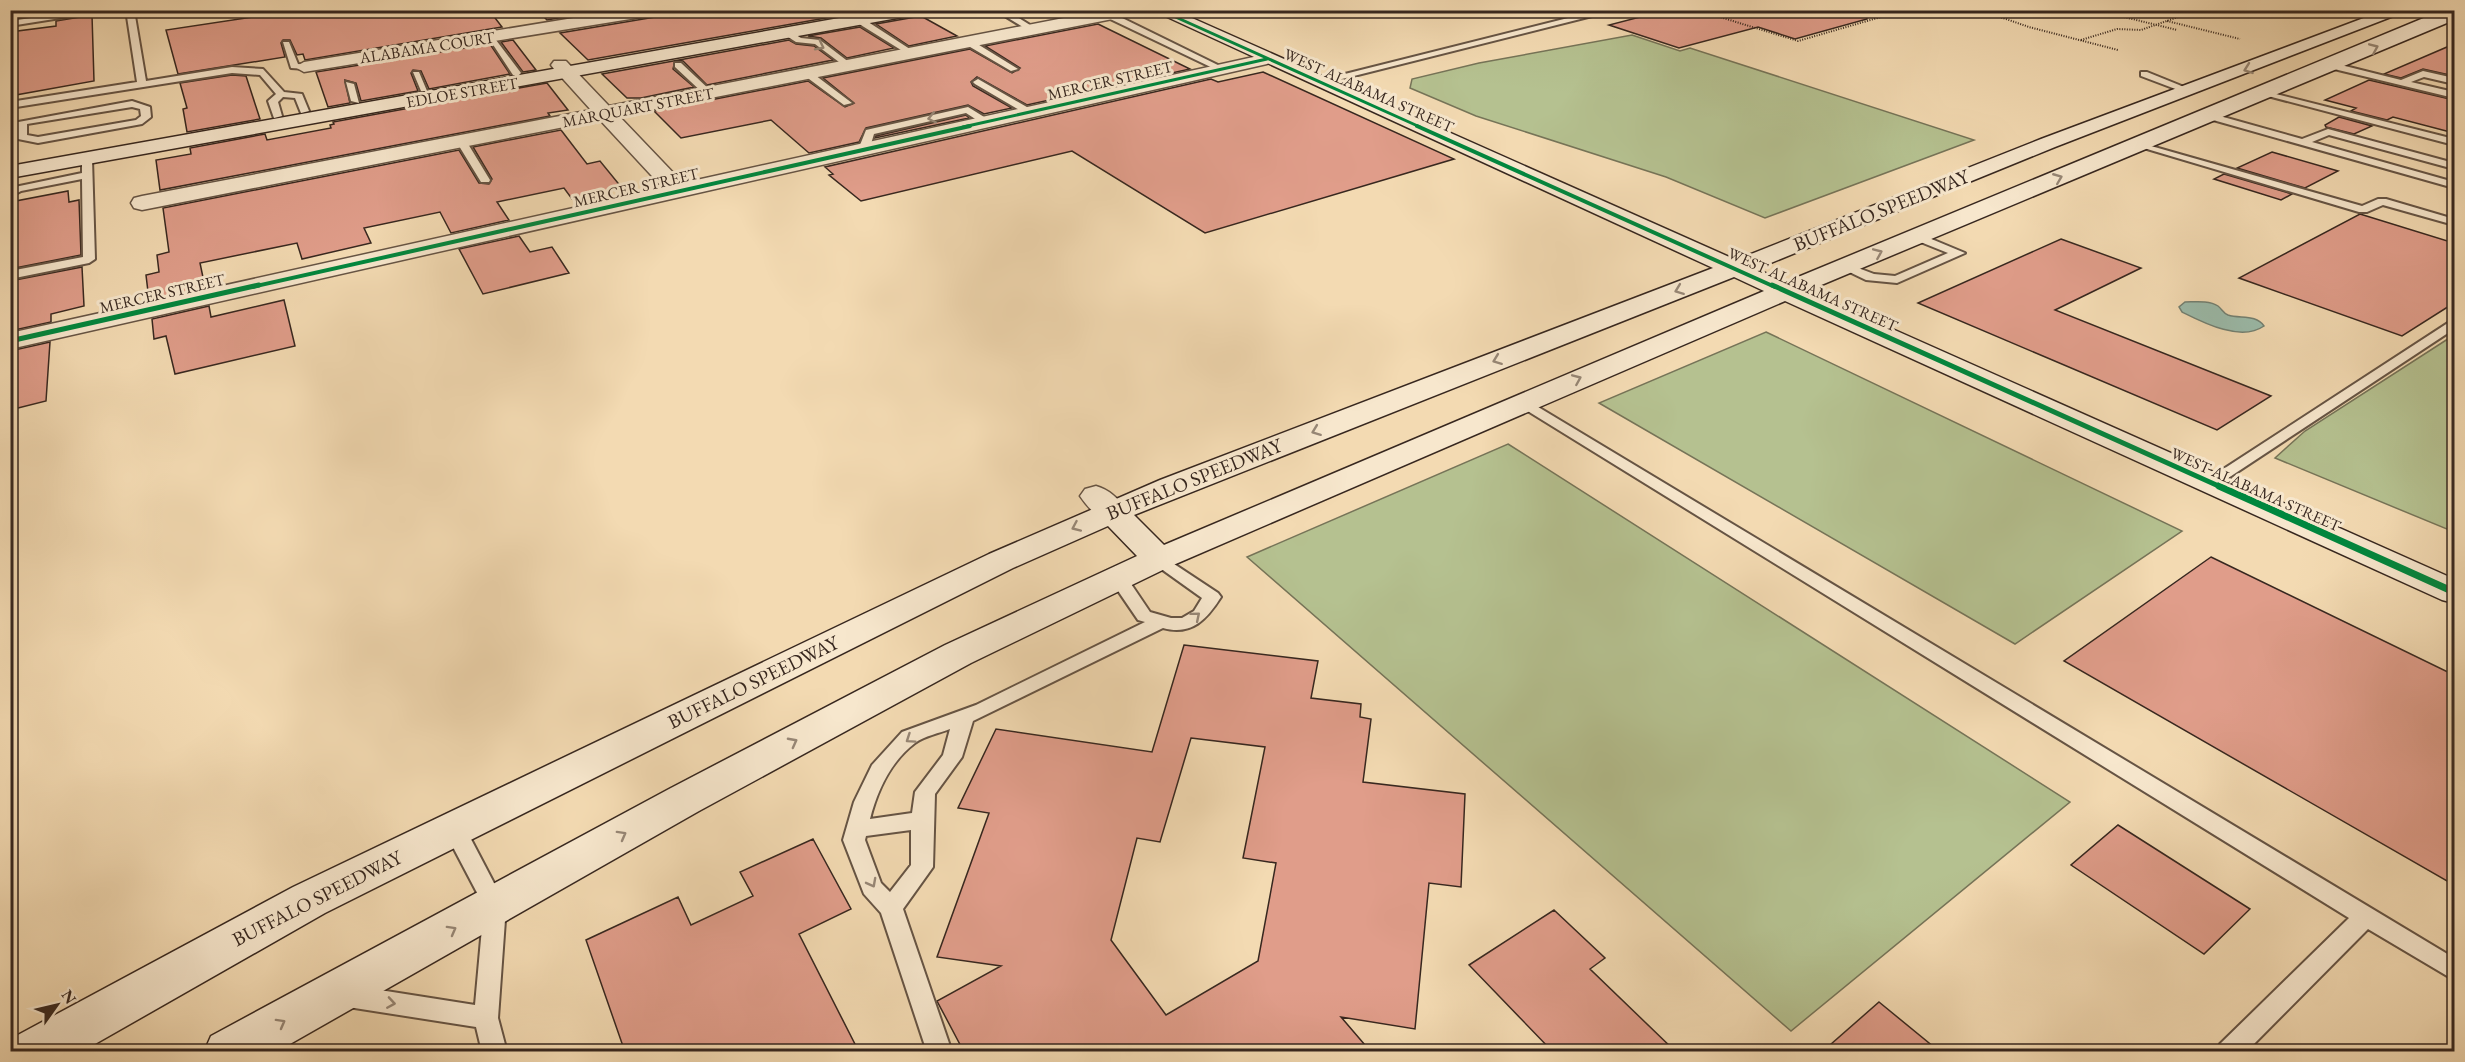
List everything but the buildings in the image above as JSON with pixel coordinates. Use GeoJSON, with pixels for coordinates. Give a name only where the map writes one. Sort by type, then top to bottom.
{"type":"FeatureCollection","features":[{"type":"Feature","properties":{"kind":"main road"},"geometry":{"type":"LineString","coordinates":[[535,10],[551,27]]}},
{"type":"Feature","properties":{"kind":"main road","name":"ALABAMA COURT"},"geometry":{"type":"LineString","coordinates":[[304,67],[655,10]]}},
{"type":"Feature","properties":{"kind":"main road","name":"EDLOE STREET"},"geometry":{"type":"LineString","coordinates":[[10,172],[87,167],[290,115],[352,93],[420,82],[564,69],[858,15],[914,10]]}},
{"type":"Feature","properties":{"kind":"main road","name":"MARQUART STREET"},"geometry":{"type":"LineString","coordinates":[[142,203],[1133,10]]}},
{"type":"Feature","properties":{"kind":"main road","name":"WEST ALABAMA STREET"},"geometry":{"type":"LineString","coordinates":[[1160,10],[2454,592]]}},
{"type":"Feature","properties":{"kind":"main road","name":"BUFFALO SPEEDWAY"},"geometry":{"type":"LineString","coordinates":[[34,1052],[309,900],[1001,561],[1103,503],[1438,383],[1734,269],[1959,178],[2401,10]]}},
{"type":"Feature","properties":{"kind":"main road"},"geometry":{"type":"LineString","coordinates":[[2437,10],[2454,14]]}},
{"type":"Feature","properties":{"kind":"main road"},"geometry":{"type":"LineString","coordinates":[[2451,10],[2454,14]]}},
{"type":"Feature","properties":{"kind":"main road","name":"BUFFALO SPEEDWAY"},"geometry":{"type":"LineString","coordinates":[[229,1052],[684,800],[958,654],[1159,560],[1785,292],[2454,14]]}},
{"type":"Feature","properties":{"kind":"main road","name":"EDLOE STREET"},"geometry":{"type":"LineString","coordinates":[[10,162],[788,33],[858,15]]}},
{"type":"Feature","properties":{"kind":"main road"},"geometry":{"type":"LineString","coordinates":[[2285,56],[2333,66]]}},
{"type":"Feature","properties":{"kind":"main road","name":"MERCER STREET"},"geometry":{"type":"LineString","coordinates":[[10,341],[1267,59]]}},
{"type":"Feature","properties":{"kind":"main road"},"geometry":{"type":"LineString","coordinates":[[564,69],[679,192]]}},
{"type":"Feature","properties":{"kind":"main road"},"geometry":{"type":"LineString","coordinates":[[2141,109],[2200,119]]}},
{"type":"Feature","properties":{"kind":"main road"},"geometry":{"type":"LineString","coordinates":[[1959,178],[2013,197]]}},
{"type":"Feature","properties":{"kind":"main road"},"geometry":{"type":"LineString","coordinates":[[1438,383],[1507,410]]}},
{"type":"Feature","properties":{"kind":"main road"},"geometry":{"type":"LineString","coordinates":[[1103,503],[1159,560]]}},
{"type":"Feature","properties":{"kind":"lane"},"geometry":{"type":"LineString","coordinates":[[10,24],[107,10]]}},
{"type":"Feature","properties":{"kind":"lane"},"geometry":{"type":"LineString","coordinates":[[130,10],[142,84]]}},
{"type":"Feature","properties":{"kind":"lane"},"geometry":{"type":"LineString","coordinates":[[999,10],[1034,30]]}},
{"type":"Feature","properties":{"kind":"lane"},"geometry":{"type":"LineString","coordinates":[[1318,82],[1612,10]]}},
{"type":"Feature","properties":{"kind":"lane"},"geometry":{"type":"LineString","coordinates":[[858,15],[912,53]]}},
{"type":"Feature","properties":{"kind":"lane"},"geometry":{"type":"LineString","coordinates":[[1109,15],[1222,69]]}},
{"type":"Feature","properties":{"kind":"lane"},"geometry":{"type":"LineString","coordinates":[[788,33],[799,40],[817,42],[850,66]]}},
{"type":"Feature","properties":{"kind":"lane"},"geometry":{"type":"LineString","coordinates":[[493,42],[516,73]]}},
{"type":"Feature","properties":{"kind":"lane"},"geometry":{"type":"LineString","coordinates":[[968,42],[1014,69]]}},
{"type":"Feature","properties":{"kind":"lane"},"geometry":{"type":"LineString","coordinates":[[286,44],[294,66],[304,67]]}},
{"type":"Feature","properties":{"kind":"lane"},"geometry":{"type":"LineString","coordinates":[[678,65],[708,93]]}},
{"type":"Feature","properties":{"kind":"lane"},"geometry":{"type":"LineString","coordinates":[[2333,66],[2454,95]]}},
{"type":"Feature","properties":{"kind":"lane"},"geometry":{"type":"LineString","coordinates":[[10,105],[249,69],[263,72],[281,94],[299,96],[290,115],[273,101],[281,94]]}},
{"type":"Feature","properties":{"kind":"lane"},"geometry":{"type":"LineString","coordinates":[[808,74],[847,103]]}},
{"type":"Feature","properties":{"kind":"lane"},"geometry":{"type":"LineString","coordinates":[[2144,74],[2189,91]]}},
{"type":"Feature","properties":{"kind":"lane"},"geometry":{"type":"LineString","coordinates":[[2401,82],[2423,74],[2454,81]]}},
{"type":"Feature","properties":{"kind":"lane"},"geometry":{"type":"LineString","coordinates":[[978,82],[1029,112]]}},
{"type":"Feature","properties":{"kind":"lane"},"geometry":{"type":"LineString","coordinates":[[2267,93],[2454,142]]}},
{"type":"Feature","properties":{"kind":"lane"},"geometry":{"type":"LineString","coordinates":[[132,104],[145,107],[146,117],[129,124],[32,141],[22,137],[15,124],[132,104]]}},
{"type":"Feature","properties":{"kind":"lane"},"geometry":{"type":"LineString","coordinates":[[2200,119],[2303,142],[2454,185]]}},
{"type":"Feature","properties":{"kind":"lane"},"geometry":{"type":"LineString","coordinates":[[2303,142],[2328,132],[2454,166]]}},
{"type":"Feature","properties":{"kind":"lane"},"geometry":{"type":"LineString","coordinates":[[461,141],[485,180]]}},
{"type":"Feature","properties":{"kind":"lane"},"geometry":{"type":"LineString","coordinates":[[2141,144],[2363,210],[2382,201],[2454,222]]}},
{"type":"Feature","properties":{"kind":"lane"},"geometry":{"type":"LineString","coordinates":[[10,194],[17,188],[87,167],[89,258],[10,275]]}},
{"type":"Feature","properties":{"kind":"lane"},"geometry":{"type":"LineString","coordinates":[[1845,267],[1876,279],[1897,279],[1959,253],[1917,237]]}},
{"type":"Feature","properties":{"kind":"lane"},"geometry":{"type":"LineString","coordinates":[[2210,483],[2454,323]]}},
{"type":"Feature","properties":{"kind":"lane"},"geometry":{"type":"LineString","coordinates":[[1507,410],[2454,970]]}},
{"type":"Feature","properties":{"kind":"lane"},"geometry":{"type":"LineString","coordinates":[[1119,579],[1144,615],[1185,624],[1200,615],[1212,597],[1159,560]]}},
{"type":"Feature","properties":{"kind":"lane"},"geometry":{"type":"LineString","coordinates":[[940,1052],[891,908],[872,888],[854,840],[864,802],[882,765],[909,737],[964,717],[1163,621]]}},
{"type":"Feature","properties":{"kind":"lane"},"geometry":{"type":"LineString","coordinates":[[891,908],[922,867],[922,820],[925,792],[952,757],[964,717]]}},
{"type":"Feature","properties":{"kind":"lane"},"geometry":{"type":"LineString","coordinates":[[857,829],[922,820]]}},
{"type":"Feature","properties":{"kind":"lane"},"geometry":{"type":"LineString","coordinates":[[454,828],[495,906],[486,1018],[495,1052]]}},
{"type":"Feature","properties":{"kind":"lane"},"geometry":{"type":"LineString","coordinates":[[2229,1052],[2366,916]]}},
{"type":"Feature","properties":{"kind":"lane"},"geometry":{"type":"LineString","coordinates":[[334,994],[486,1018]]}},
{"type":"Feature","properties":{"kind":"path"},"geometry":{"type":"LineString","coordinates":[[1697,10],[1798,41],[1905,10]]}},
{"type":"Feature","properties":{"kind":"path"},"geometry":{"type":"LineString","coordinates":[[1980,10],[2029,27],[2118,50]]}},
{"type":"Feature","properties":{"kind":"path"},"geometry":{"type":"LineString","coordinates":[[2123,10],[2112,14],[2177,30]]}},
{"type":"Feature","properties":{"kind":"path"},"geometry":{"type":"LineString","coordinates":[[2080,40],[2117,29],[2141,30],[2198,10]]}},
{"type":"Feature","properties":{"kind":"path"},"geometry":{"type":"LineString","coordinates":[[2166,21],[2240,39]]}},
{"type":"Feature","properties":{"kind":"path"},"geometry":{"type":"LineString","coordinates":[[1803,37],[1808,38]]}},
{"type":"Feature","properties":{"kind":"green space"},"geometry":{"type":"Polygon","coordinates":[[[1632,35],[1680,51],[1690,48],[1974,140],[1765,218],[1666,177],[1476,116],[1410,88],[1412,79],[1479,63],[1632,35]]]}},
{"type":"Feature","properties":{"kind":"green space"},"geometry":{"type":"Polygon","coordinates":[[[1766,332],[2182,531],[2015,644],[1599,403],[1766,332]]]}},
{"type":"Feature","properties":{"kind":"green space"},"geometry":{"type":"Polygon","coordinates":[[[2454,335],[2454,532],[2275,458],[2305,431],[2454,335]]]}},
{"type":"Feature","properties":{"kind":"green space"},"geometry":{"type":"Polygon","coordinates":[[[1508,444],[2070,802],[1791,1031],[1247,557],[1508,444]]]}},
{"type":"Feature","properties":{"kind":"shaded area"},"geometry":{"type":"Polygon","coordinates":[[[2185,302],[2210,303],[2218,306],[2228,315],[2252,318],[2264,326],[2245,332],[2223,329],[2182,312],[2179,307],[2185,302]]]}},
{"type":"Feature","properties":{"kind":"cycle path"},"geometry":{"type":"LineString","coordinates":[[1160,10],[2454,592]]}},
{"type":"Feature","properties":{"kind":"cycle path"},"geometry":{"type":"LineString","coordinates":[[10,341],[1267,59]]}}]}
